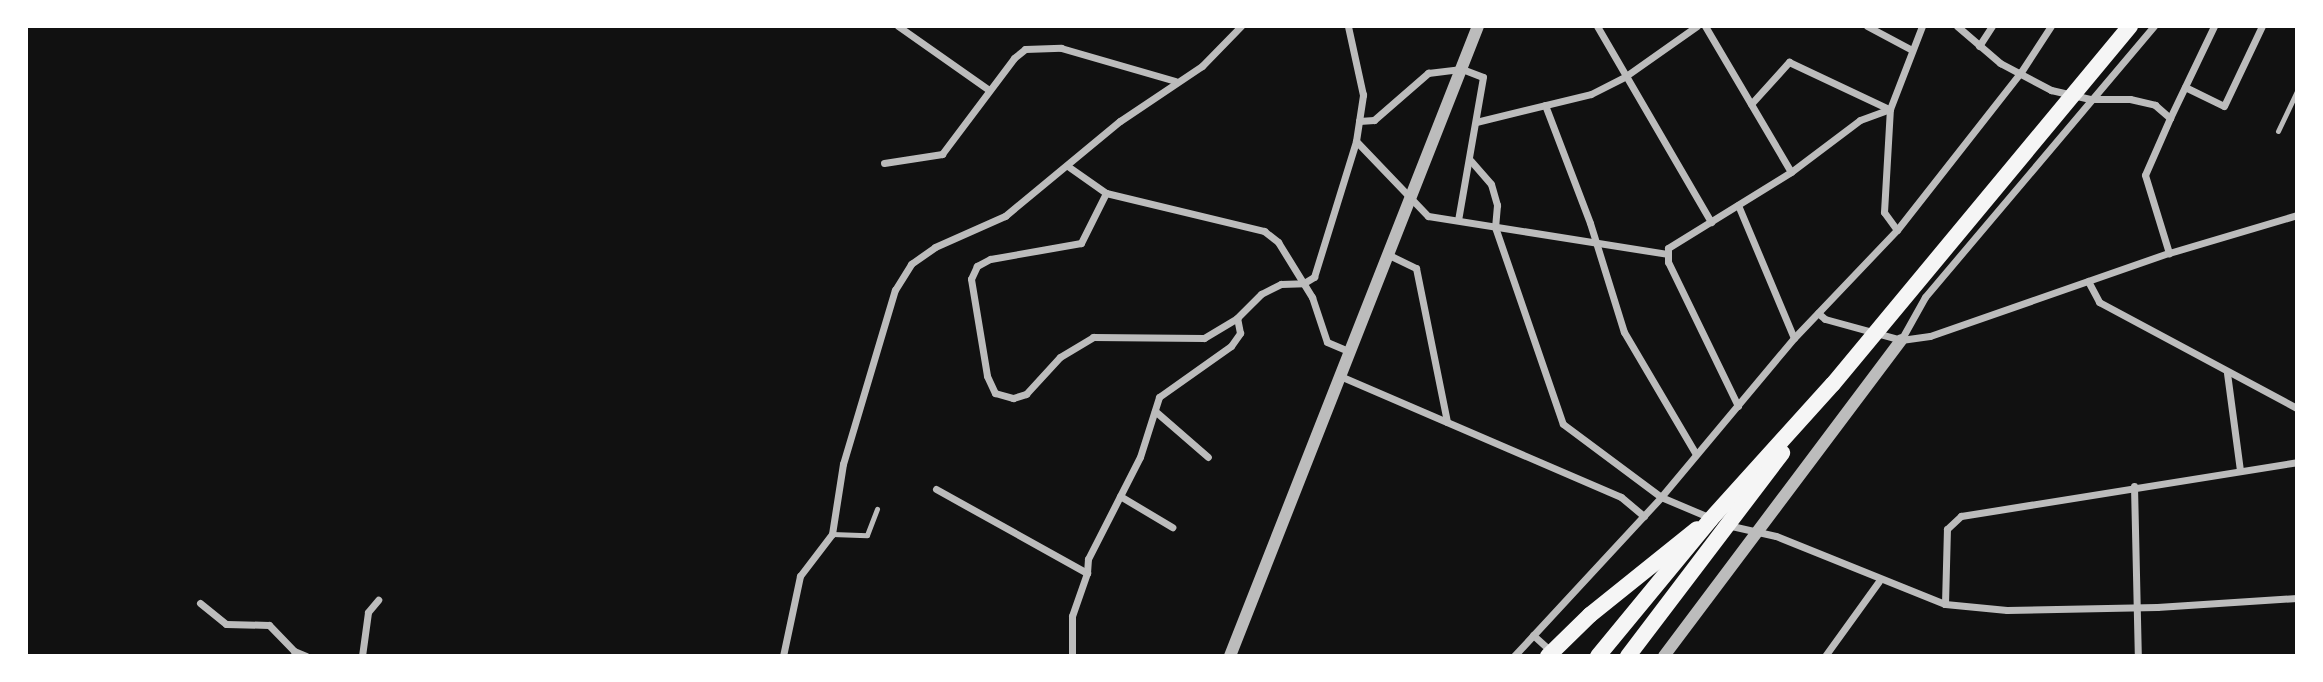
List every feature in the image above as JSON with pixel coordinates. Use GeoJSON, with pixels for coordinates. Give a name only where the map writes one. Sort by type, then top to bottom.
{"type":"FeatureCollection","features":[{"type":"Feature","properties":{"kind":"highway"},"geometry":{"type":"LineString","coordinates":[[1598,656],[1710,520],[1833,384],[2130,26]]}},
{"type":"Feature","properties":{"kind":"highway"},"geometry":{"type":"LineString","coordinates":[[1628,656],[1833,384]]}},
{"type":"Feature","properties":{"kind":"highway"},"geometry":{"type":"LineString","coordinates":[[1548,656],[1673,545],[1710,520]]}},
{"type":"Feature","properties":{"kind":"street"},"geometry":{"type":"LineString","coordinates":[[898,26],[989,90]]}},
{"type":"Feature","properties":{"kind":"street"},"geometry":{"type":"LineString","coordinates":[[783,656],[800,576],[832,534],[846,451],[895,290],[911,264],[935,247],[1005,216],[1069,167],[1120,121],[1175,81],[1202,66],[1241,26]]}},
{"type":"Feature","properties":{"kind":"street"},"geometry":{"type":"LineString","coordinates":[[1106,192],[1081,243],[990,259],[977,266],[971,279],[986,376],[995,393],[1013,398],[1026,394],[1060,357],[1093,337],[1203,338],[1237,318],[1261,294],[1281,284],[1304,283],[1314,277],[1356,141],[1363,95],[1348,26]]}},
{"type":"Feature","properties":{"kind":"street"},"geometry":{"type":"LineString","coordinates":[[1230,656],[1478,26]]}},
{"type":"Feature","properties":{"kind":"street"},"geometry":{"type":"LineString","coordinates":[[1597,26],[1711,222]]}},
{"type":"Feature","properties":{"kind":"street"},"geometry":{"type":"LineString","coordinates":[[1476,122],[1591,94],[1626,76],[1697,26]]}},
{"type":"Feature","properties":{"kind":"street"},"geometry":{"type":"LineString","coordinates":[[1705,26],[1791,172]]}},
{"type":"Feature","properties":{"kind":"street"},"geometry":{"type":"LineString","coordinates":[[1867,26],[1912,50]]}},
{"type":"Feature","properties":{"kind":"street"},"geometry":{"type":"LineString","coordinates":[[1897,230],[1884,212],[1890,109],[1922,26]]}},
{"type":"Feature","properties":{"kind":"street"},"geometry":{"type":"LineString","coordinates":[[1957,26],[1979,46],[2051,90],[2091,99],[2130,99],[2155,105],[2170,118]]}},
{"type":"Feature","properties":{"kind":"street"},"geometry":{"type":"LineString","coordinates":[[1979,46],[1992,26]]}},
{"type":"Feature","properties":{"kind":"street"},"geometry":{"type":"LineString","coordinates":[[1514,656],[1661,497],[1794,338],[1897,230],[2021,72],[2051,26]]}},
{"type":"Feature","properties":{"kind":"street"},"geometry":{"type":"LineString","coordinates":[[1664,656],[1901,340],[1925,297],[2154,26]]}},
{"type":"Feature","properties":{"kind":"street"},"geometry":{"type":"LineString","coordinates":[[2169,253],[2145,175],[2214,26]]}},
{"type":"Feature","properties":{"kind":"street"},"geometry":{"type":"LineString","coordinates":[[2185,87],[2224,106],[2262,26]]}},
{"type":"Feature","properties":{"kind":"street"},"geometry":{"type":"LineString","coordinates":[[884,163],[942,154],[1014,58],[1036,46],[1061,48],[1175,81]]}},
{"type":"Feature","properties":{"kind":"street"},"geometry":{"type":"LineString","coordinates":[[1751,103],[1788,62],[1877,110]]}},
{"type":"Feature","properties":{"kind":"street"},"geometry":{"type":"LineString","coordinates":[[1359,121],[1374,120],[1428,74],[1462,69],[1482,77],[1471,161],[1458,220]]}},
{"type":"Feature","properties":{"kind":"street"},"geometry":{"type":"LineString","coordinates":[[1545,105],[1624,332],[1696,454]]}},
{"type":"Feature","properties":{"kind":"street"},"geometry":{"type":"LineString","coordinates":[[1738,406],[1667,254],[1668,248],[1791,172],[1877,110],[1890,109]]}},
{"type":"Feature","properties":{"kind":"street"},"geometry":{"type":"LineString","coordinates":[[1356,141],[1409,201],[1428,216],[1667,254]]}},
{"type":"Feature","properties":{"kind":"street"},"geometry":{"type":"LineString","coordinates":[[1471,161],[1491,184],[1497,205],[1495,227],[1563,424],[1661,497],[1739,530],[1776,536],[1879,581],[1945,604],[2007,610],[2139,607],[2297,598]]}},
{"type":"Feature","properties":{"kind":"street"},"geometry":{"type":"LineString","coordinates":[[1069,167],[1106,192],[1194,217],[1252,224],[1278,242],[1304,283],[1327,342],[1350,352]]}},
{"type":"Feature","properties":{"kind":"street"},"geometry":{"type":"LineString","coordinates":[[1738,205],[1794,338]]}},
{"type":"Feature","properties":{"kind":"street"},"geometry":{"type":"LineString","coordinates":[[1818,313],[1825,319],[1901,340],[1930,337],[2169,253],[2297,215]]}},
{"type":"Feature","properties":{"kind":"street"},"geometry":{"type":"LineString","coordinates":[[1389,255],[1416,268],[1447,422]]}},
{"type":"Feature","properties":{"kind":"street"},"geometry":{"type":"LineString","coordinates":[[2088,281],[2099,302],[2227,373],[2297,408]]}},
{"type":"Feature","properties":{"kind":"street"},"geometry":{"type":"LineString","coordinates":[[1072,656],[1072,616],[1087,573],[1088,559],[1140,457],[1159,397],[1231,346],[1240,333],[1237,318]]}},
{"type":"Feature","properties":{"kind":"street"},"geometry":{"type":"LineString","coordinates":[[2227,373],[2240,470]]}},
{"type":"Feature","properties":{"kind":"street"},"geometry":{"type":"LineString","coordinates":[[1340,376],[1621,497],[1644,516]]}},
{"type":"Feature","properties":{"kind":"street"},"geometry":{"type":"LineString","coordinates":[[1155,411],[1208,457]]}},
{"type":"Feature","properties":{"kind":"street"},"geometry":{"type":"LineString","coordinates":[[1945,604],[1947,529],[1961,516],[2297,461]]}},
{"type":"Feature","properties":{"kind":"street"},"geometry":{"type":"LineString","coordinates":[[2134,486],[2139,607],[2138,656]]}},
{"type":"Feature","properties":{"kind":"street"},"geometry":{"type":"LineString","coordinates":[[936,489],[1087,573]]}},
{"type":"Feature","properties":{"kind":"street"},"geometry":{"type":"LineString","coordinates":[[1120,496],[1172,527]]}},
{"type":"Feature","properties":{"kind":"street"},"geometry":{"type":"LineString","coordinates":[[1825,656],[1879,581]]}},
{"type":"Feature","properties":{"kind":"street"},"geometry":{"type":"LineString","coordinates":[[362,656],[369,612],[378,600]]}},
{"type":"Feature","properties":{"kind":"street"},"geometry":{"type":"LineString","coordinates":[[200,603],[226,624],[269,625],[294,651],[306,656]]}},
{"type":"Feature","properties":{"kind":"street"},"geometry":{"type":"LineString","coordinates":[[1533,635],[1556,656]]}},
{"type":"Feature","properties":{"kind":"lane"},"geometry":{"type":"LineString","coordinates":[[2278,131],[2297,90]]}},
{"type":"Feature","properties":{"kind":"lane"},"geometry":{"type":"LineString","coordinates":[[832,534],[867,535],[877,509]]}}]}
